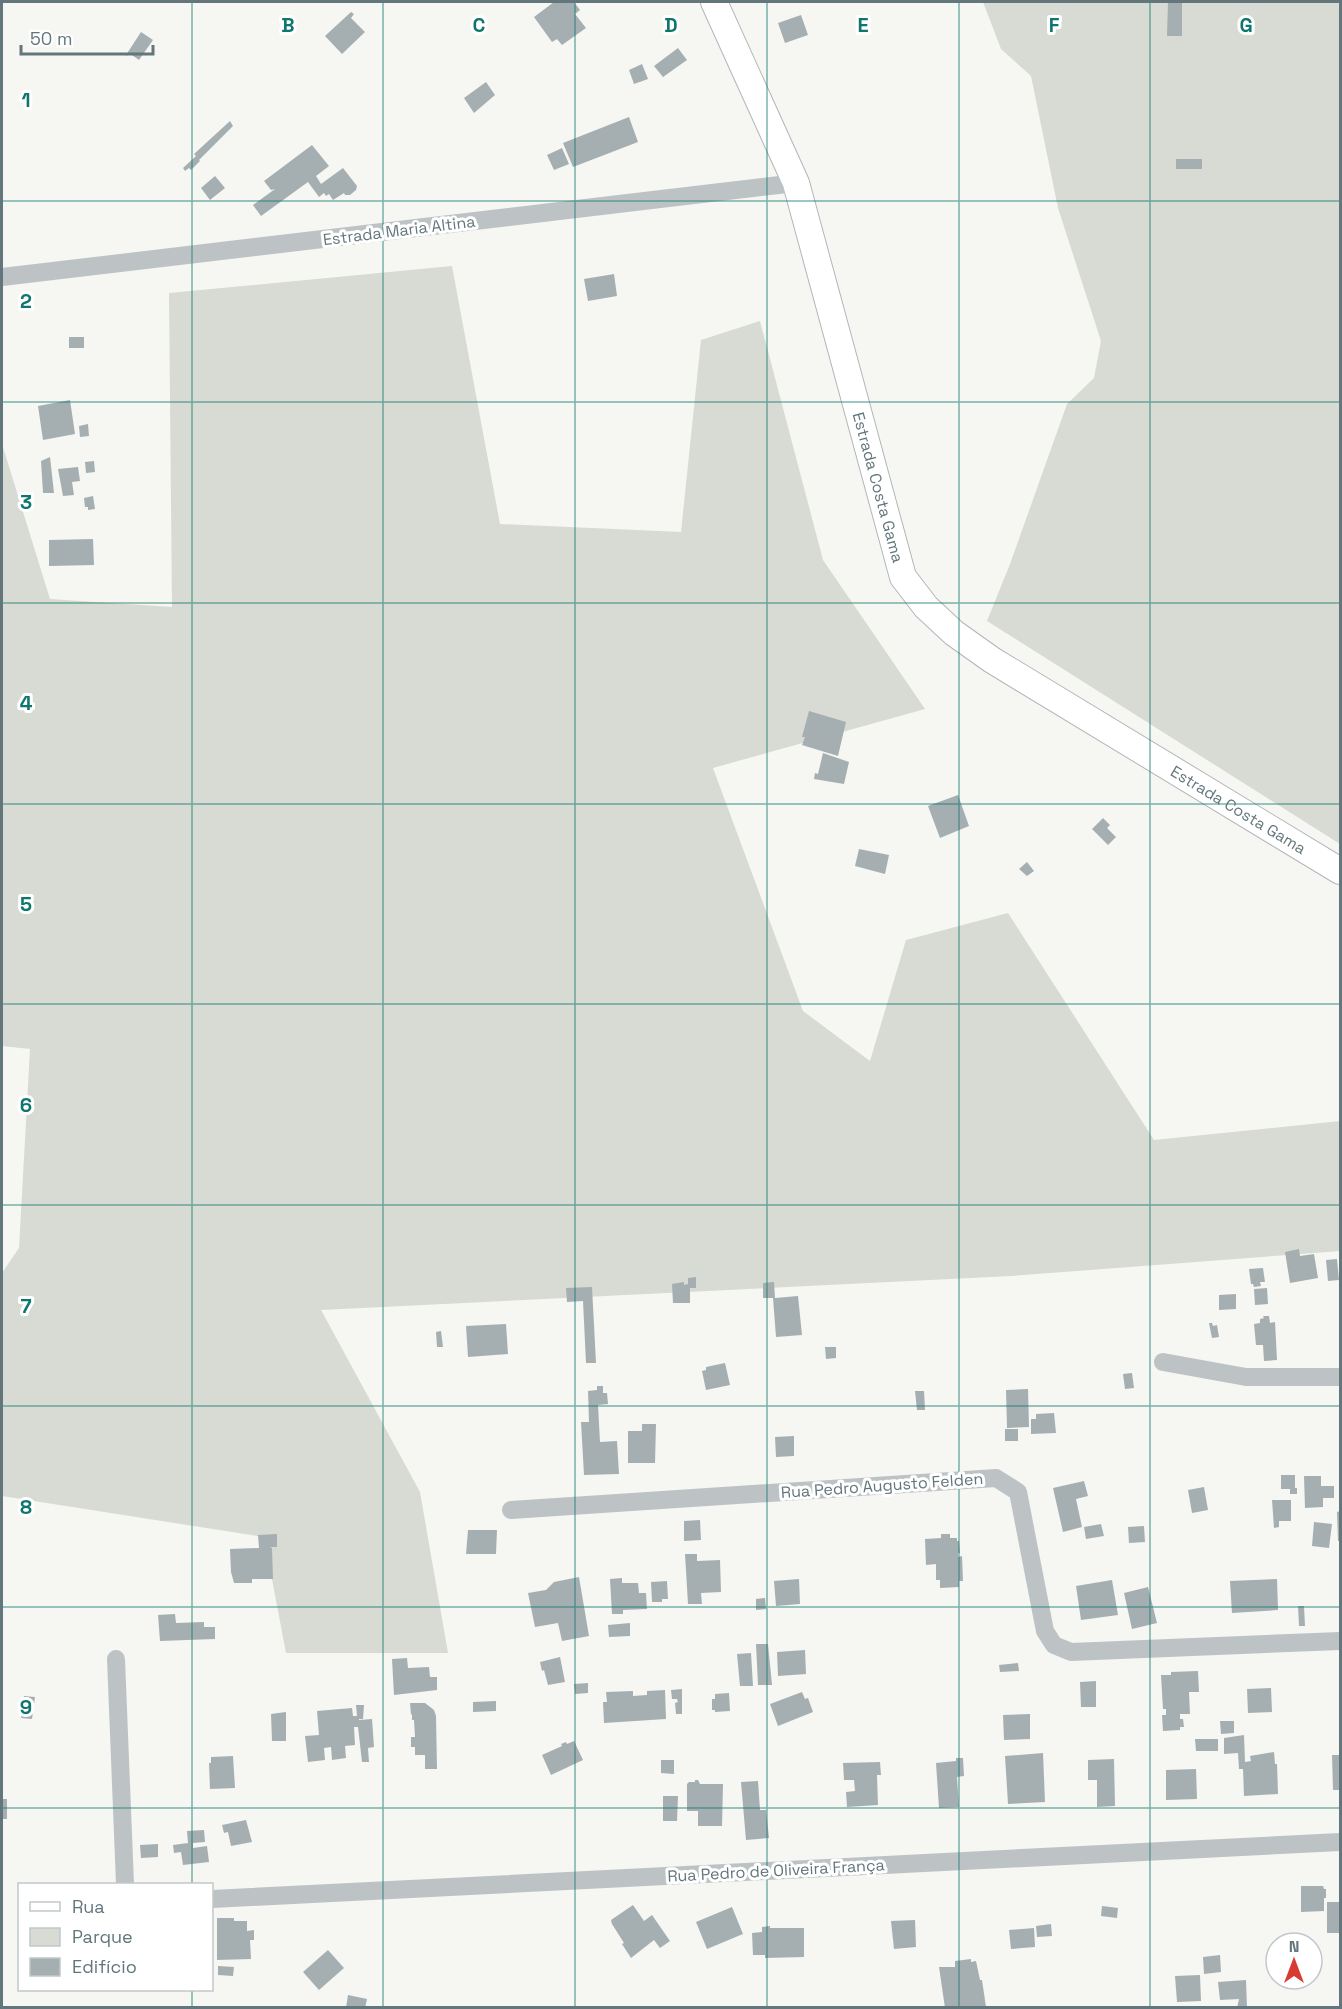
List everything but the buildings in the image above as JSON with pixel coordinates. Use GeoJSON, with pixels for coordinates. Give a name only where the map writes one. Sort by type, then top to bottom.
{"type":"FeatureCollection","features":[{"type":"Feature","properties":{"kind":"main road","name":"Estrada Costa Gama"},"geometry":{"type":"LineString","coordinates":[[714,2],[796,183],[903,577],[926,607],[954,633],[992,660],[1341,870]]}},
{"type":"Feature","properties":{"kind":"street","name":"Estrada Maria Altina"},"geometry":{"type":"LineString","coordinates":[[2,277],[796,183]]}},
{"type":"Feature","properties":{"kind":"street"},"geometry":{"type":"LineString","coordinates":[[1163,1362],[1246,1377],[1341,1377]]}},
{"type":"Feature","properties":{"kind":"street","name":"Rua Pedro Augusto Felden"},"geometry":{"type":"LineString","coordinates":[[511,1509],[996,1478],[1018,1492],[1045,1631],[1054,1646],[1071,1652],[1341,1641]]}},
{"type":"Feature","properties":{"kind":"street"},"geometry":{"type":"LineString","coordinates":[[116,1659],[125,1883]]}},
{"type":"Feature","properties":{"kind":"street","name":"Rua Pedro de Oliveira França"},"geometry":{"type":"LineString","coordinates":[[213,1899],[1341,1842]]}},
{"type":"Feature","properties":{"kind":"green space"},"geometry":{"type":"Polygon","coordinates":[[[983,2],[1340,2],[1340,844],[987,621],[1010,564],[1067,404],[1094,378],[1101,341],[1058,208],[1031,76],[1001,49],[983,2]]]}},
{"type":"Feature","properties":{"kind":"green space"},"geometry":{"type":"Polygon","coordinates":[[[452,266],[500,524],[681,532],[701,340],[760,321],[823,560],[925,709],[713,768],[803,1011],[870,1061],[906,940],[1008,913],[1154,1140],[1340,1121],[1340,1251],[1011,1276],[321,1310],[420,1492],[448,1653],[286,1653],[264,1537],[2,1496],[2,1273],[19,1248],[30,1049],[2,1046],[2,444],[50,599],[172,607],[169,293],[452,266]]]}}]}
